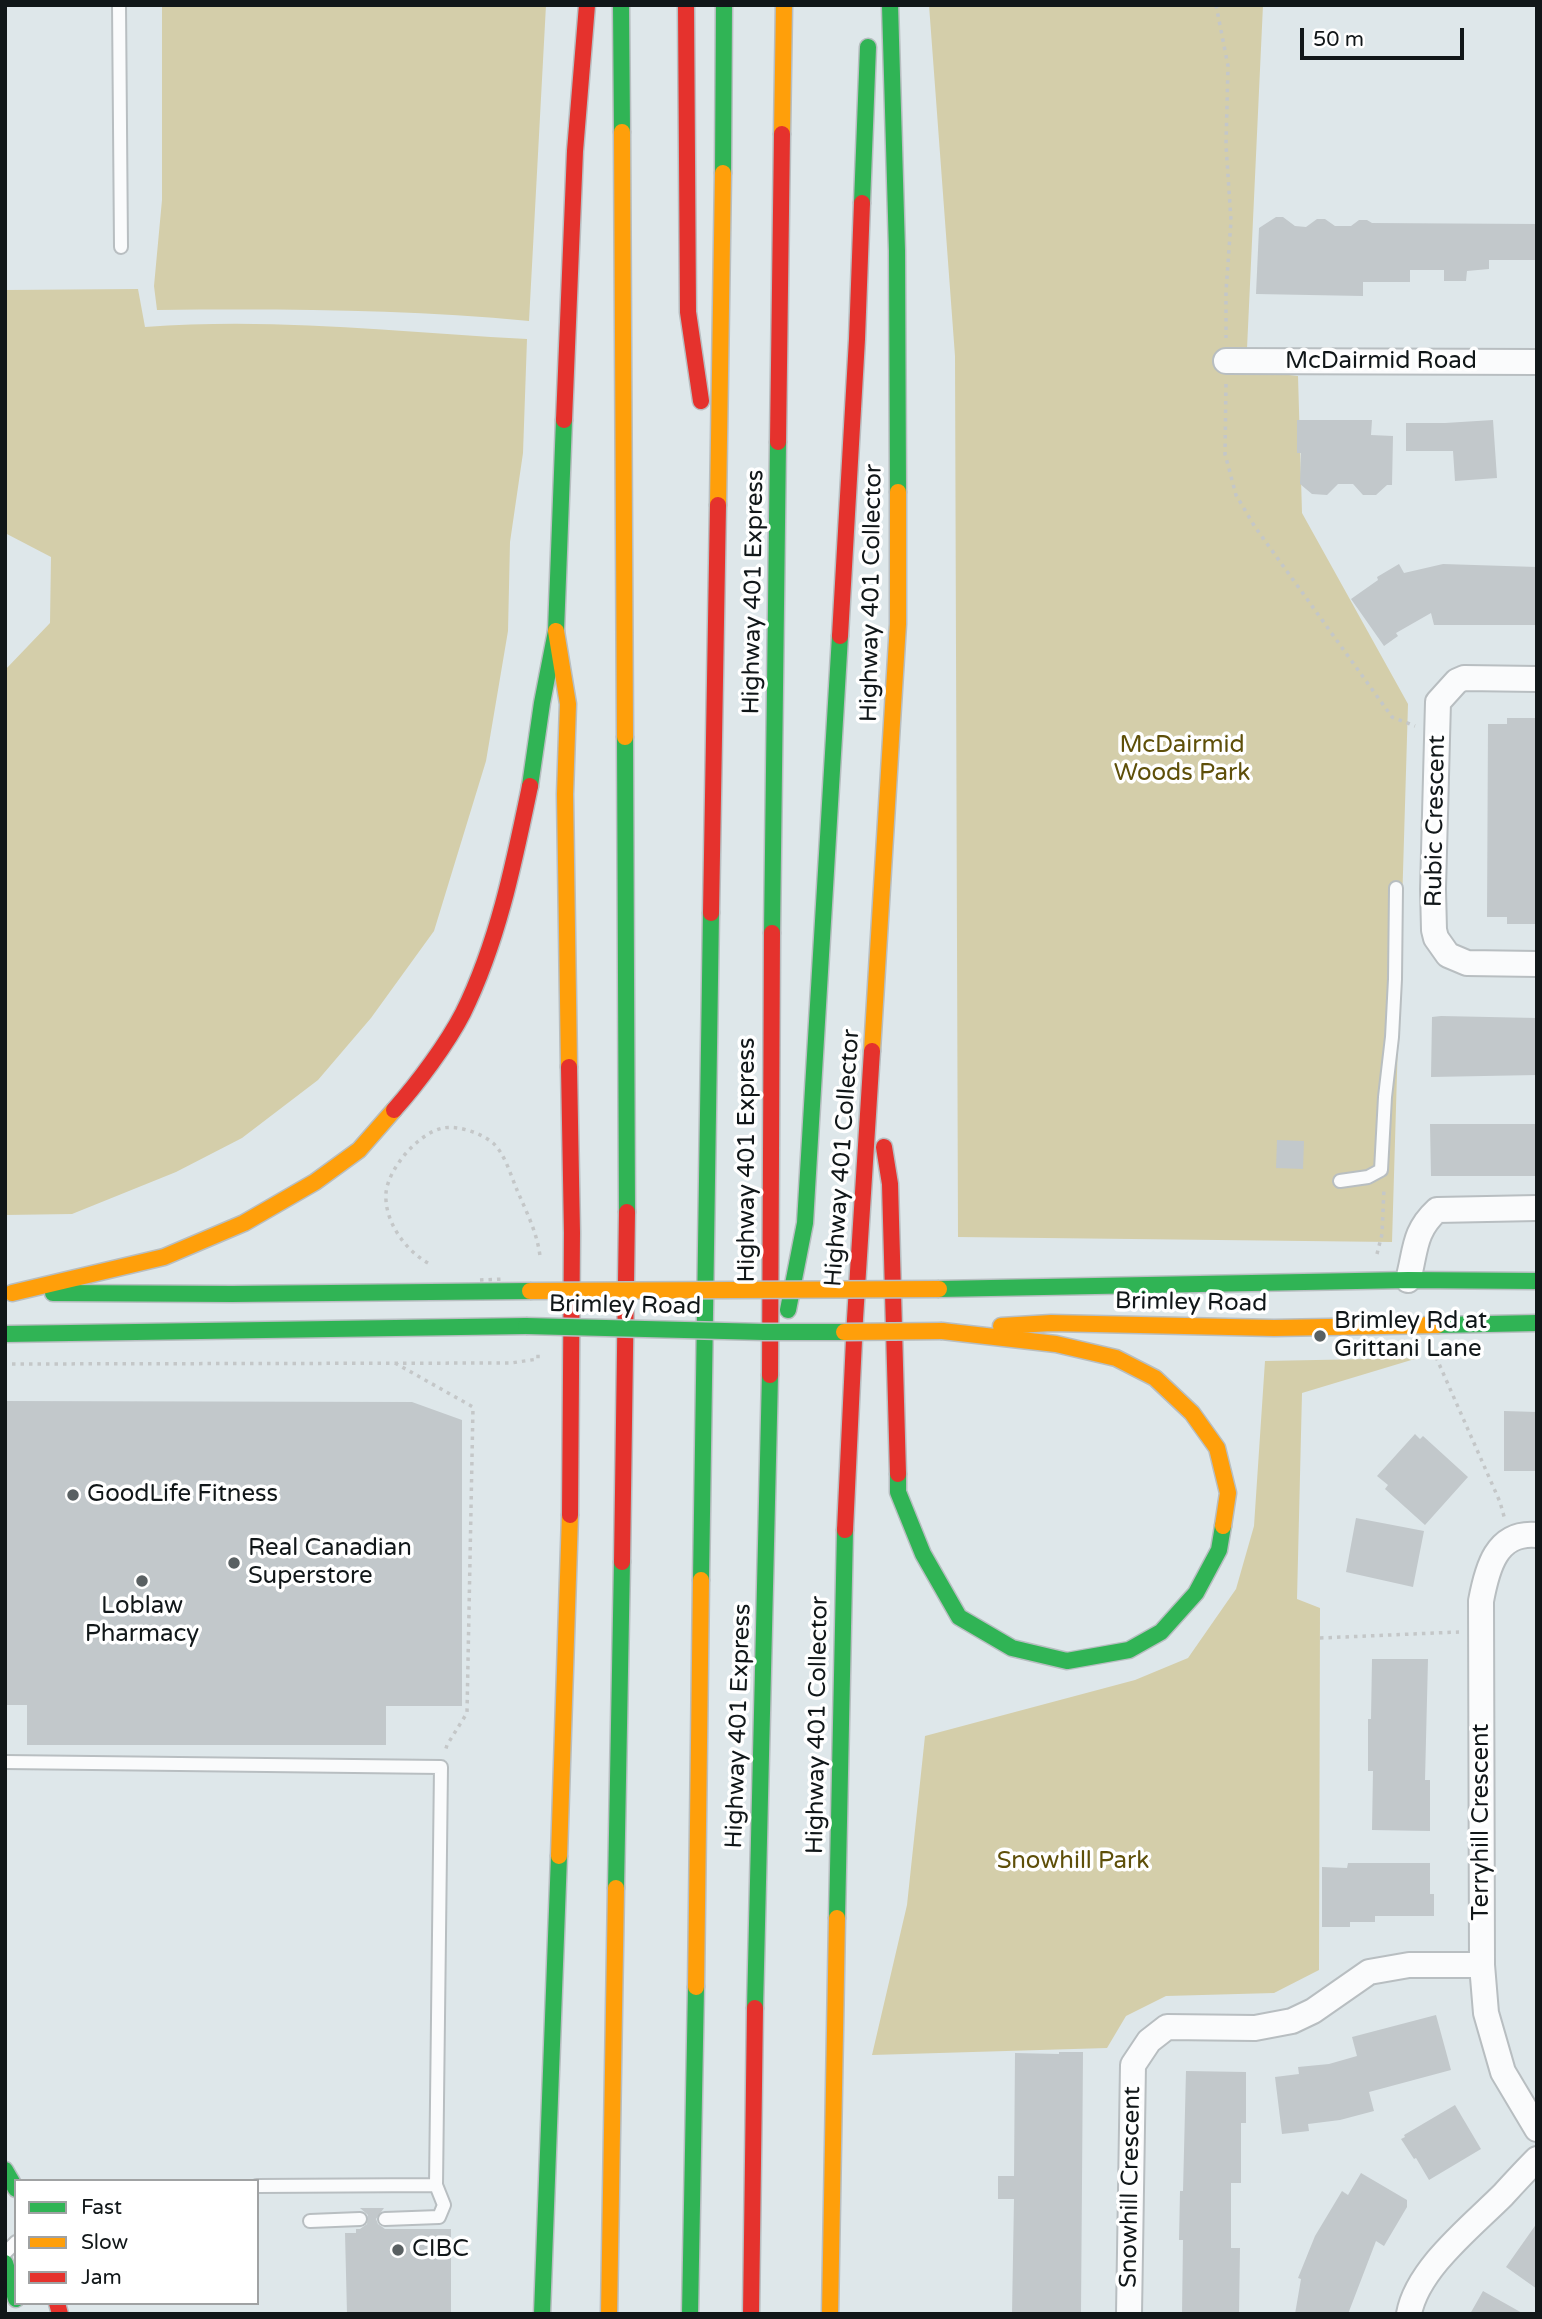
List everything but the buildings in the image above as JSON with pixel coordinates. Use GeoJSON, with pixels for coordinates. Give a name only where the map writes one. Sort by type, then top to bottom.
{"type":"FeatureCollection","features":[{"type":"Feature","properties":{"kind":"main road"},"geometry":{"type":"LineString","coordinates":[[9,1293],[164,1257],[244,1223],[315,1182],[359,1150],[415,1086],[462,1014],[492,943],[514,864],[530,792],[542,703],[556,631],[575,151],[587,5]]}},
{"type":"Feature","properties":{"kind":"main road"},"geometry":{"type":"LineString","coordinates":[[608,2314],[627,1238],[621,5]]}},
{"type":"Feature","properties":{"kind":"main road"},"geometry":{"type":"LineString","coordinates":[[686,5],[688,312],[717,518]]}},
{"type":"Feature","properties":{"kind":"main road","name":"Highway 401 Express"},"geometry":{"type":"LineString","coordinates":[[690,2314],[723,236],[724,5]]}},
{"type":"Feature","properties":{"kind":"main road","name":"Highway 401 Express"},"geometry":{"type":"LineString","coordinates":[[751,2314],[757,1888],[770,1398],[772,956],[784,5]]}},
{"type":"Feature","properties":{"kind":"main road","name":"Highway 401 Collector"},"geometry":{"type":"LineString","coordinates":[[830,2314],[844,1554],[855,1319],[898,624],[897,251],[890,5]]}},
{"type":"Feature","properties":{"kind":"main road"},"geometry":{"type":"LineString","coordinates":[[770,1398],[805,1223],[857,339],[868,33]]}},
{"type":"Feature","properties":{"kind":"main road"},"geometry":{"type":"LineString","coordinates":[[541,2314],[551,2116],[572,1457],[572,1233],[565,794],[568,704],[556,631]]}},
{"type":"Feature","properties":{"kind":"main road"},"geometry":{"type":"LineString","coordinates":[[872,1072],[890,1184],[898,1492],[923,1555],[959,1617],[1012,1647],[1067,1661],[1129,1650],[1161,1632],[1196,1593],[1219,1550],[1228,1493],[1217,1448],[1192,1413],[1155,1378],[1116,1358],[1056,1344],[942,1331]]}},
{"type":"Feature","properties":{"kind":"main road","name":"Brimley Road"},"geometry":{"type":"LineString","coordinates":[[9,1293],[939,1289],[1408,1280],[1537,1281]]}},
{"type":"Feature","properties":{"kind":"main road","name":"Brimley Road"},"geometry":{"type":"LineString","coordinates":[[5,1334],[526,1326],[764,1332],[942,1331],[1051,1323],[1274,1328],[1537,1323]]}},
{"type":"Feature","properties":{"kind":"main road"},"geometry":{"type":"LineString","coordinates":[[5,2170],[14,2186]]}},
{"type":"Feature","properties":{"kind":"main road"},"geometry":{"type":"LineString","coordinates":[[5,2263],[14,2294]]}},
{"type":"Feature","properties":{"kind":"street","name":"McDairmid Road"},"geometry":{"type":"LineString","coordinates":[[1226,361],[1537,362]]}},
{"type":"Feature","properties":{"kind":"street","name":"Rubic Crescent"},"geometry":{"type":"LineString","coordinates":[[1537,679],[1464,678],[1457,681],[1438,702],[1433,889],[1434,930],[1436,938],[1448,955],[1467,963],[1537,964]]}},
{"type":"Feature","properties":{"kind":"street"},"geometry":{"type":"LineString","coordinates":[[1408,1280],[1419,1233],[1428,1218],[1437,1210],[1537,1208]]}},
{"type":"Feature","properties":{"kind":"street"},"geometry":{"type":"LineString","coordinates":[[1511,1539],[1537,1535]]}},
{"type":"Feature","properties":{"kind":"street","name":"Terryhill Crescent"},"geometry":{"type":"LineString","coordinates":[[1511,1539],[1489,1563],[1481,1601],[1482,1965],[1486,2012],[1503,2072],[1537,2129]]}},
{"type":"Feature","properties":{"kind":"street","name":"Snowhill Crescent"},"geometry":{"type":"LineString","coordinates":[[1129,2314],[1133,2065],[1149,2041],[1167,2027],[1255,2028],[1292,2021],[1313,2011],[1369,1972],[1409,1965],[1482,1965]]}},
{"type":"Feature","properties":{"kind":"street"},"geometry":{"type":"LineString","coordinates":[[1409,2314],[1421,2284],[1449,2248],[1537,2159]]}},
{"type":"Feature","properties":{"kind":"lane"},"geometry":{"type":"LineString","coordinates":[[119,5],[121,247]]}},
{"type":"Feature","properties":{"kind":"lane"},"geometry":{"type":"LineString","coordinates":[[1340,1181],[1368,1177],[1381,1170],[1392,1037],[1396,888]]}},
{"type":"Feature","properties":{"kind":"lane"},"geometry":{"type":"LineString","coordinates":[[5,1762],[442,1767],[436,2185],[444,2205],[439,2217],[384,2220]]}},
{"type":"Feature","properties":{"kind":"lane"},"geometry":{"type":"LineString","coordinates":[[259,2186],[436,2185]]}},
{"type":"Feature","properties":{"kind":"lane"},"geometry":{"type":"LineString","coordinates":[[310,2221],[360,2219]]}},
{"type":"Feature","properties":{"kind":"path"},"geometry":{"type":"LineString","coordinates":[[1216,5],[1228,66],[1226,145],[1231,220],[1227,291],[1225,454],[1236,495],[1255,527],[1392,717],[1437,733]]}},
{"type":"Feature","properties":{"kind":"path"},"geometry":{"type":"LineString","coordinates":[[434,1267],[417,1257],[404,1243],[391,1222],[386,1194],[391,1175],[401,1158],[423,1138],[442,1128],[458,1128],[472,1132],[494,1144],[508,1169],[534,1230],[540,1253]]}},
{"type":"Feature","properties":{"kind":"path"},"geometry":{"type":"LineString","coordinates":[[1375,1264],[1382,1234],[1384,1183],[1381,1170]]}},
{"type":"Feature","properties":{"kind":"path"},"geometry":{"type":"LineString","coordinates":[[1436,1357],[1500,1502],[1511,1539]]}},
{"type":"Feature","properties":{"kind":"path"},"geometry":{"type":"LineString","coordinates":[[5,1364],[511,1363],[538,1359]]}},
{"type":"Feature","properties":{"kind":"path"},"geometry":{"type":"LineString","coordinates":[[393,1362],[473,1407],[467,1713],[447,1745],[442,1767]]}},
{"type":"Feature","properties":{"kind":"path"},"geometry":{"type":"LineString","coordinates":[[1320,1638],[1482,1630]]}},
{"type":"Feature","properties":{"kind":"green space"},"geometry":{"type":"Polygon","coordinates":[[[162,5],[546,5],[529,321],[390,312],[157,310],[154,286],[162,200],[162,5]]]}},
{"type":"Feature","properties":{"kind":"green space","name":"McDairmid Woods Park"},"geometry":{"type":"Polygon","coordinates":[[[929,5],[1263,5],[1246,370],[1298,376],[1302,513],[1408,704],[1392,1242],[958,1237],[955,356],[929,5]]]}},
{"type":"Feature","properties":{"kind":"green space"},"geometry":{"type":"Polygon","coordinates":[[[138,289],[145,327],[193,324],[289,325],[527,339],[523,453],[510,542],[508,631],[486,761],[434,931],[371,1018],[318,1080],[242,1138],[176,1172],[72,1214],[5,1215],[5,670],[50,623],[51,557],[5,533],[5,290],[138,289]]]}},
{"type":"Feature","properties":{"kind":"green space","name":"Snowhill Park"},"geometry":{"type":"Polygon","coordinates":[[[1418,1358],[1302,1393],[1297,1599],[1320,1608],[1319,1970],[1274,1993],[1166,1996],[1126,2016],[1107,2048],[872,2055],[907,1905],[925,1736],[1135,1680],[1188,1658],[1236,1589],[1254,1526],[1265,1361],[1418,1358]]]}},
{"type":"Feature","properties":{"kind":"traffic: fast"},"geometry":{"type":"LineString","coordinates":[[621,5],[622,132]]}},
{"type":"Feature","properties":{"kind":"traffic: fast"},"geometry":{"type":"LineString","coordinates":[[723,173],[724,5]]}},
{"type":"Feature","properties":{"kind":"traffic: fast"},"geometry":{"type":"LineString","coordinates":[[890,5],[897,251],[898,492]]}},
{"type":"Feature","properties":{"kind":"traffic: fast"},"geometry":{"type":"LineString","coordinates":[[862,203],[868,47]]}},
{"type":"Feature","properties":{"kind":"traffic: fast"},"geometry":{"type":"LineString","coordinates":[[530,786],[556,631],[564,420]]}},
{"type":"Feature","properties":{"kind":"traffic: fast"},"geometry":{"type":"LineString","coordinates":[[772,933],[778,442]]}},
{"type":"Feature","properties":{"kind":"traffic: fast"},"geometry":{"type":"LineString","coordinates":[[788,1310],[805,1223],[840,636]]}},
{"type":"Feature","properties":{"kind":"traffic: fast"},"geometry":{"type":"LineString","coordinates":[[625,737],[627,1212]]}},
{"type":"Feature","properties":{"kind":"traffic: fast"},"geometry":{"type":"LineString","coordinates":[[701,1580],[711,913]]}},
{"type":"Feature","properties":{"kind":"traffic: fast"},"geometry":{"type":"LineString","coordinates":[[939,1289],[1408,1280],[1537,1281]]}},
{"type":"Feature","properties":{"kind":"traffic: fast"},"geometry":{"type":"LineString","coordinates":[[53,1293],[530,1291]]}},
{"type":"Feature","properties":{"kind":"traffic: fast"},"geometry":{"type":"LineString","coordinates":[[1438,1325],[1537,1323]]}},
{"type":"Feature","properties":{"kind":"traffic: fast"},"geometry":{"type":"LineString","coordinates":[[5,1334],[526,1326]]}},
{"type":"Feature","properties":{"kind":"traffic: fast"},"geometry":{"type":"LineString","coordinates":[[526,1326],[844,1332]]}},
{"type":"Feature","properties":{"kind":"traffic: fast"},"geometry":{"type":"LineString","coordinates":[[755,2008],[770,1375]]}},
{"type":"Feature","properties":{"kind":"traffic: fast"},"geometry":{"type":"LineString","coordinates":[[898,1474],[898,1492],[923,1554],[959,1617],[1012,1648],[1067,1661],[1129,1650],[1161,1632],[1196,1593],[1219,1550],[1223,1526]]}},
{"type":"Feature","properties":{"kind":"traffic: fast"},"geometry":{"type":"LineString","coordinates":[[837,1918],[845,1530]]}},
{"type":"Feature","properties":{"kind":"traffic: fast"},"geometry":{"type":"LineString","coordinates":[[616,1888],[622,1562]]}},
{"type":"Feature","properties":{"kind":"traffic: fast"},"geometry":{"type":"LineString","coordinates":[[542,2314],[559,1856]]}},
{"type":"Feature","properties":{"kind":"traffic: fast"},"geometry":{"type":"LineString","coordinates":[[690,2314],[696,1987]]}},
{"type":"Feature","properties":{"kind":"traffic: fast"},"geometry":{"type":"LineString","coordinates":[[5,2170],[14,2186]]}},
{"type":"Feature","properties":{"kind":"traffic: fast"},"geometry":{"type":"LineString","coordinates":[[5,2263],[14,2292]]}},
{"type":"Feature","properties":{"kind":"traffic: slow"},"geometry":{"type":"LineString","coordinates":[[782,134],[784,5]]}},
{"type":"Feature","properties":{"kind":"traffic: slow"},"geometry":{"type":"LineString","coordinates":[[622,132],[625,737]]}},
{"type":"Feature","properties":{"kind":"traffic: slow"},"geometry":{"type":"LineString","coordinates":[[718,505],[723,173]]}},
{"type":"Feature","properties":{"kind":"traffic: slow"},"geometry":{"type":"LineString","coordinates":[[872,1051],[898,624],[898,492]]}},
{"type":"Feature","properties":{"kind":"traffic: slow"},"geometry":{"type":"LineString","coordinates":[[556,631],[568,704],[565,794],[569,1067]]}},
{"type":"Feature","properties":{"kind":"traffic: slow"},"geometry":{"type":"LineString","coordinates":[[12,1293],[164,1257],[244,1223],[315,1182],[359,1150],[394,1110]]}},
{"type":"Feature","properties":{"kind":"traffic: slow"},"geometry":{"type":"LineString","coordinates":[[530,1291],[939,1289]]}},
{"type":"Feature","properties":{"kind":"traffic: slow"},"geometry":{"type":"LineString","coordinates":[[1001,1326],[1051,1323],[1274,1328],[1438,1325]]}},
{"type":"Feature","properties":{"kind":"traffic: slow"},"geometry":{"type":"LineString","coordinates":[[942,1331],[1056,1344],[1116,1358],[1155,1378],[1192,1413],[1217,1448],[1228,1493],[1223,1526]]}},
{"type":"Feature","properties":{"kind":"traffic: slow"},"geometry":{"type":"LineString","coordinates":[[844,1332],[942,1331]]}},
{"type":"Feature","properties":{"kind":"traffic: slow"},"geometry":{"type":"LineString","coordinates":[[559,1856],[570,1515]]}},
{"type":"Feature","properties":{"kind":"traffic: slow"},"geometry":{"type":"LineString","coordinates":[[696,1987],[701,1580]]}},
{"type":"Feature","properties":{"kind":"traffic: slow"},"geometry":{"type":"LineString","coordinates":[[609,2314],[616,1888]]}},
{"type":"Feature","properties":{"kind":"traffic: slow"},"geometry":{"type":"LineString","coordinates":[[830,2314],[837,1918]]}},
{"type":"Feature","properties":{"kind":"traffic: jam"},"geometry":{"type":"LineString","coordinates":[[564,420],[575,151],[587,5]]}},
{"type":"Feature","properties":{"kind":"traffic: jam"},"geometry":{"type":"LineString","coordinates":[[686,5],[688,312],[701,401]]}},
{"type":"Feature","properties":{"kind":"traffic: jam"},"geometry":{"type":"LineString","coordinates":[[778,442],[782,134]]}},
{"type":"Feature","properties":{"kind":"traffic: jam"},"geometry":{"type":"LineString","coordinates":[[840,636],[862,203]]}},
{"type":"Feature","properties":{"kind":"traffic: jam"},"geometry":{"type":"LineString","coordinates":[[711,913],[718,505]]}},
{"type":"Feature","properties":{"kind":"traffic: jam"},"geometry":{"type":"LineString","coordinates":[[394,1110],[449,1037],[475,986],[504,902],[530,786]]}},
{"type":"Feature","properties":{"kind":"traffic: jam"},"geometry":{"type":"LineString","coordinates":[[770,1375],[772,933]]}},
{"type":"Feature","properties":{"kind":"traffic: jam"},"geometry":{"type":"LineString","coordinates":[[845,1530],[872,1051]]}},
{"type":"Feature","properties":{"kind":"traffic: jam"},"geometry":{"type":"LineString","coordinates":[[569,1067],[572,1233],[570,1515]]}},
{"type":"Feature","properties":{"kind":"traffic: jam"},"geometry":{"type":"LineString","coordinates":[[884,1147],[890,1184],[898,1474]]}},
{"type":"Feature","properties":{"kind":"traffic: jam"},"geometry":{"type":"LineString","coordinates":[[622,1562],[627,1212]]}},
{"type":"Feature","properties":{"kind":"traffic: jam"},"geometry":{"type":"LineString","coordinates":[[751,2314],[755,2008]]}},
{"type":"Feature","properties":{"kind":"traffic: jam"},"geometry":{"type":"LineString","coordinates":[[58,2305],[60,2314]]}},
{"type":"Feature","properties":{"kind":"place","name":"Brimley Rd at Grittani Lane"},"geometry":{"type":"Point","coordinates":[1320,1336]}},
{"type":"Feature","properties":{"kind":"place","name":"GoodLife Fitness"},"geometry":{"type":"Point","coordinates":[73,1495]}},
{"type":"Feature","properties":{"kind":"place","name":"Real Canadian Superstore"},"geometry":{"type":"Point","coordinates":[234,1563]}},
{"type":"Feature","properties":{"kind":"place","name":"Loblaw Pharmacy"},"geometry":{"type":"Point","coordinates":[142,1581]}},
{"type":"Feature","properties":{"kind":"place","name":"CIBC"},"geometry":{"type":"Point","coordinates":[398,2250]}}]}
